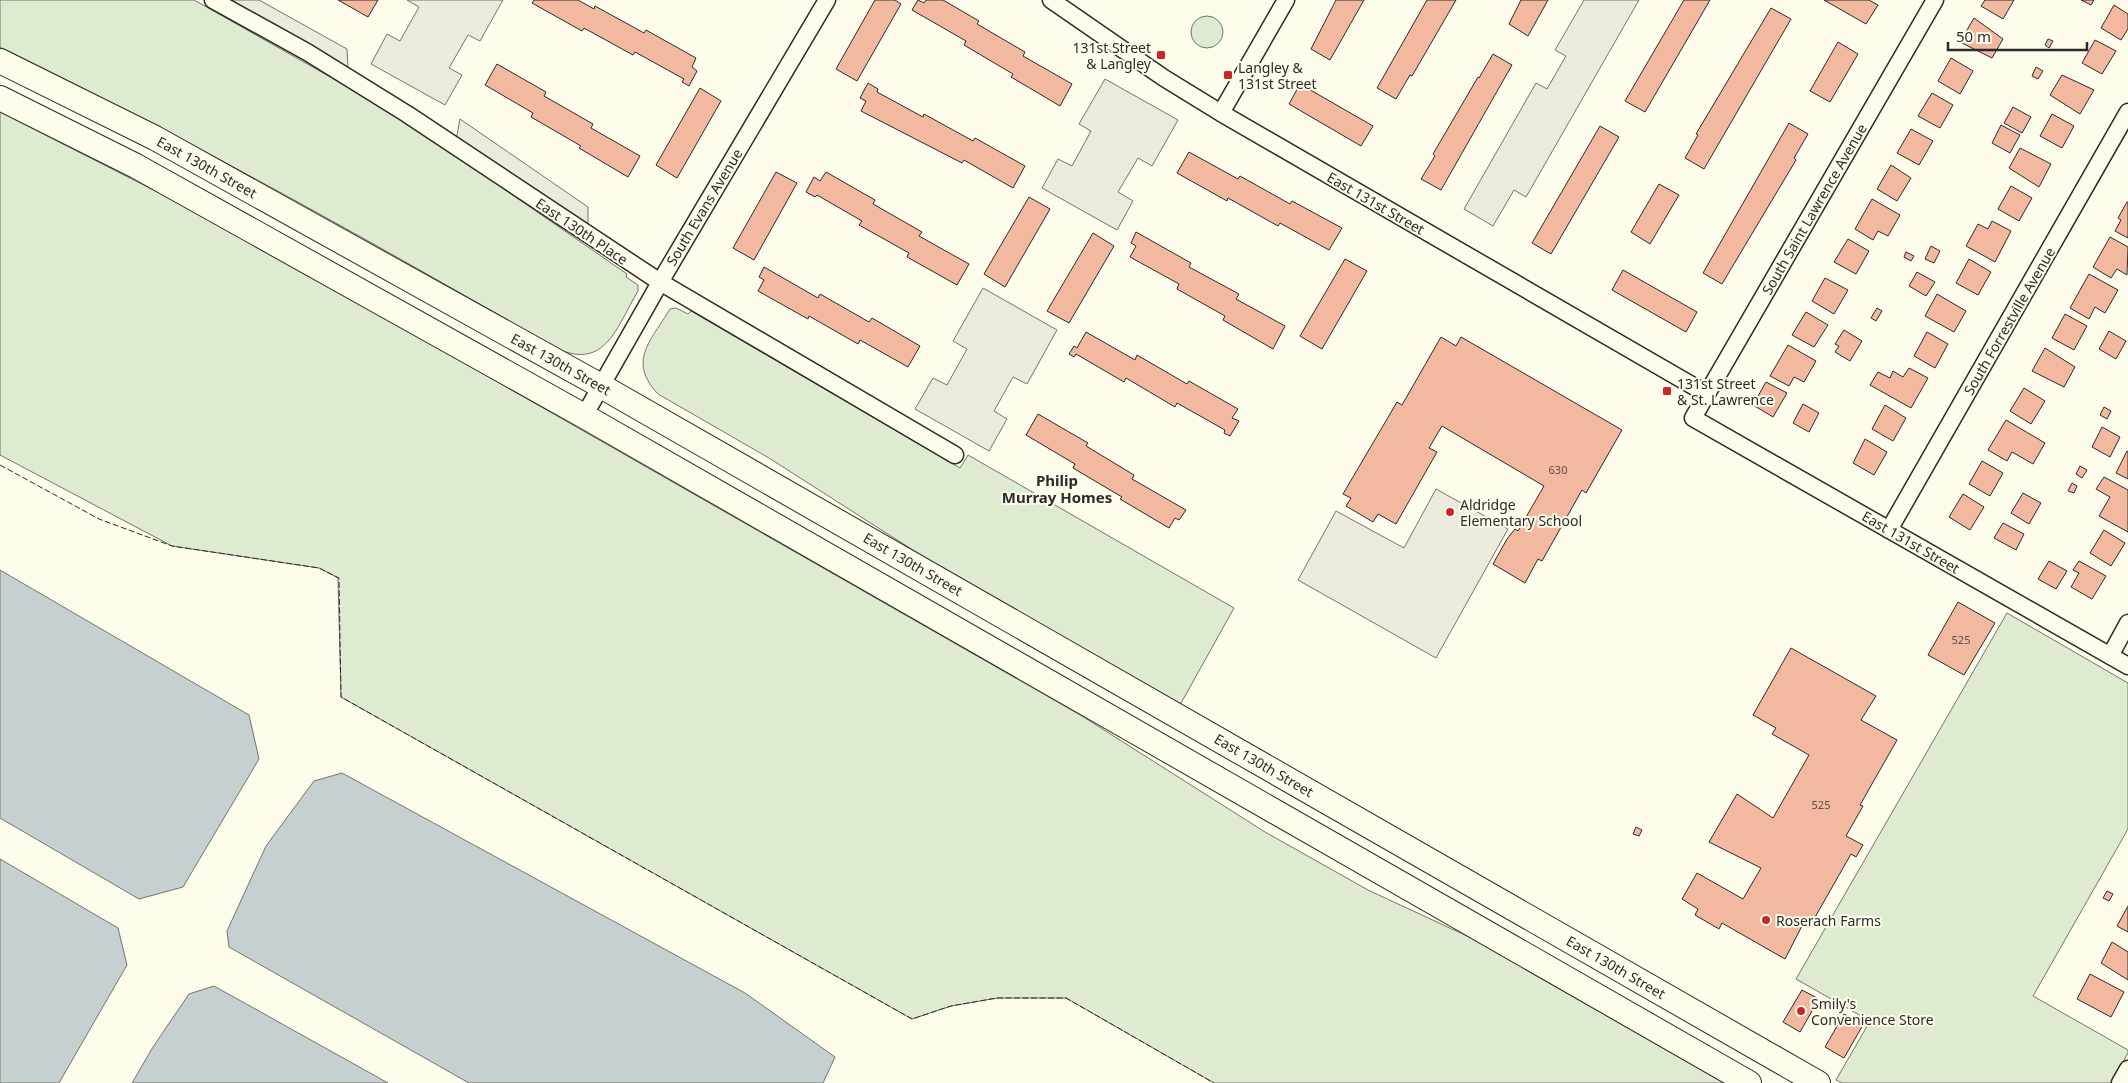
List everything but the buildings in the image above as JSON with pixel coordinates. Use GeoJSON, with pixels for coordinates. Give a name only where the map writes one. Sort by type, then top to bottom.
{"type":"FeatureCollection","features":[{"type":"Feature","properties":{"kind":"main road","name":"East 130th Street"},"geometry":{"type":"LineString","coordinates":[[0,61],[155,138],[601,386],[1818,1083]]}},
{"type":"Feature","properties":{"kind":"main road"},"geometry":{"type":"LineString","coordinates":[[0,98],[136,166],[584,416],[1749,1083]]}},
{"type":"Feature","properties":{"kind":"street","name":"East 130th Place"},"geometry":{"type":"LineString","coordinates":[[213,0],[307,52],[407,114],[660,282],[955,456]]}},
{"type":"Feature","properties":{"kind":"street","name":"South Evans Avenue"},"geometry":{"type":"LineString","coordinates":[[584,416],[660,282],[827,0]]}},
{"type":"Feature","properties":{"kind":"street","name":"East 131st Street"},"geometry":{"type":"LineString","coordinates":[[1051,0],[1164,78],[1221,113],[1707,394]]}},
{"type":"Feature","properties":{"kind":"street"},"geometry":{"type":"LineString","coordinates":[[1221,113],[1286,0]]}},
{"type":"Feature","properties":{"kind":"street","name":"South Saint Lawrence Avenue"},"geometry":{"type":"LineString","coordinates":[[1693,418],[1935,0]]}},
{"type":"Feature","properties":{"kind":"street","name":"South Forrestville Avenue"},"geometry":{"type":"LineString","coordinates":[[1889,530],[2128,112]]}},
{"type":"Feature","properties":{"kind":"street","name":"East 131st Street"},"geometry":{"type":"LineString","coordinates":[[1693,418],[2128,666]]}},
{"type":"Feature","properties":{"kind":"street"},"geometry":{"type":"LineString","coordinates":[[2110,656],[2128,623]]}},
{"type":"Feature","properties":{"kind":"street"},"geometry":{"type":"LineString","coordinates":[[2120,1083],[2128,1069]]}},
{"type":"Feature","properties":{"kind":"green space"},"geometry":{"type":"Polygon","coordinates":[[[0,0],[194,0],[357,92],[439,144],[627,274],[626,277],[638,285],[638,291],[616,330],[599,349],[588,354],[574,354],[558,349],[212,155],[0,47],[0,0]]]}},
{"type":"Feature","properties":{"kind":"green space"},"geometry":{"type":"Polygon","coordinates":[[[1207,16],[1213,17],[1218,21],[1222,26],[1222,38],[1218,43],[1213,47],[1207,48],[1201,47],[1196,43],[1192,38],[1191,32],[1192,26],[1196,21],[1201,17],[1207,16]]]}},
{"type":"Feature","properties":{"kind":"green space"},"geometry":{"type":"Polygon","coordinates":[[[0,112],[175,201],[405,329],[1082,716],[1265,832],[1368,890],[1467,936],[1724,1083],[1214,1083],[1066,998],[997,998],[951,1006],[912,1019],[341,697],[338,578],[319,568],[172,546],[0,455],[0,112]]]}},
{"type":"Feature","properties":{"kind":"green space"},"geometry":{"type":"Polygon","coordinates":[[[676,308],[688,314],[691,311],[960,468],[968,455],[1234,608],[1180,705],[955,577],[769,458],[658,394],[644,371],[645,351],[670,309],[676,308]]]}},
{"type":"Feature","properties":{"kind":"green space"},"geometry":{"type":"Polygon","coordinates":[[[2007,613],[2128,683],[2128,829],[2033,996],[2128,1050],[2128,1053],[2111,1083],[1842,1083],[1836,1080],[1870,1021],[1796,979],[2007,613]]]}},
{"type":"Feature","properties":{"kind":"shaded area"},"geometry":{"type":"Polygon","coordinates":[[[213,0],[259,0],[347,49],[348,68],[213,0]]]}},
{"type":"Feature","properties":{"kind":"shaded area"},"geometry":{"type":"Polygon","coordinates":[[[407,0],[503,0],[480,41],[468,35],[449,68],[462,75],[445,105],[371,64],[387,34],[400,41],[419,7],[407,0]]]}},
{"type":"Feature","properties":{"kind":"shaded area"},"geometry":{"type":"Polygon","coordinates":[[[1584,0],[1639,0],[1526,197],[1514,190],[1493,226],[1464,209],[1536,83],[1547,89],[1566,56],[1555,50],[1584,0]]]}},
{"type":"Feature","properties":{"kind":"shaded area"},"geometry":{"type":"Polygon","coordinates":[[[1105,79],[1178,120],[1152,166],[1138,158],[1118,192],[1133,201],[1117,230],[1042,188],[1058,159],[1072,166],[1091,131],[1079,124],[1105,79]]]}},
{"type":"Feature","properties":{"kind":"shaded area"},"geometry":{"type":"Polygon","coordinates":[[[460,119],[588,207],[588,235],[455,146],[460,119]]]}},
{"type":"Feature","properties":{"kind":"shaded area"},"geometry":{"type":"Polygon","coordinates":[[[983,288],[1057,330],[1027,384],[1013,377],[994,411],[1007,419],[989,451],[915,409],[933,378],[947,385],[967,349],[953,341],[983,288]]]}},
{"type":"Feature","properties":{"kind":"shaded area"},"geometry":{"type":"Polygon","coordinates":[[[1436,489],[1508,529],[1436,658],[1298,580],[1336,511],[1404,548],[1436,489]]]}},
{"type":"Feature","properties":{"kind":"shaded area"},"geometry":{"type":"Polygon","coordinates":[[[0,570],[249,715],[259,759],[183,887],[139,899],[0,818],[0,570]]]}},
{"type":"Feature","properties":{"kind":"shaded area"},"geometry":{"type":"Polygon","coordinates":[[[342,773],[745,993],[835,1057],[823,1083],[469,1083],[229,947],[227,931],[266,846],[314,781],[342,773]]]}},
{"type":"Feature","properties":{"kind":"shaded area"},"geometry":{"type":"Polygon","coordinates":[[[0,859],[118,928],[127,965],[59,1083],[0,1083],[0,859]]]}},
{"type":"Feature","properties":{"kind":"shaded area"},"geometry":{"type":"Polygon","coordinates":[[[214,986],[388,1083],[132,1083],[153,1047],[189,994],[214,986]]]}},
{"type":"Feature","properties":{"kind":"fence"},"geometry":{"type":"LineString","coordinates":[[0,465],[99,519],[172,546],[319,568],[339,578],[341,697],[912,1019],[951,1006],[997,998],[1066,998],[1214,1083]]}},
{"type":"Feature","properties":{"kind":"place","name":"131st Street & Langley"},"geometry":{"type":"Point","coordinates":[1161,55]}},
{"type":"Feature","properties":{"kind":"place","name":"Langley & 131st Street"},"geometry":{"type":"Point","coordinates":[1228,75]}},
{"type":"Feature","properties":{"kind":"place","name":"131st Street & St. Lawrence"},"geometry":{"type":"Point","coordinates":[1667,391]}},
{"type":"Feature","properties":{"kind":"place","name":"Aldridge Elementary School"},"geometry":{"type":"Point","coordinates":[1450,512]}},
{"type":"Feature","properties":{"kind":"place","name":"Roserach Farms"},"geometry":{"type":"Point","coordinates":[1766,920]}},
{"type":"Feature","properties":{"kind":"place","name":"Smily's Convenience Store"},"geometry":{"type":"Point","coordinates":[1801,1011]}},
{"type":"Feature","properties":{"kind":"district","name":"Philip Murray Homes"},"geometry":{"type":"Point","coordinates":[1057,488]}}]}
